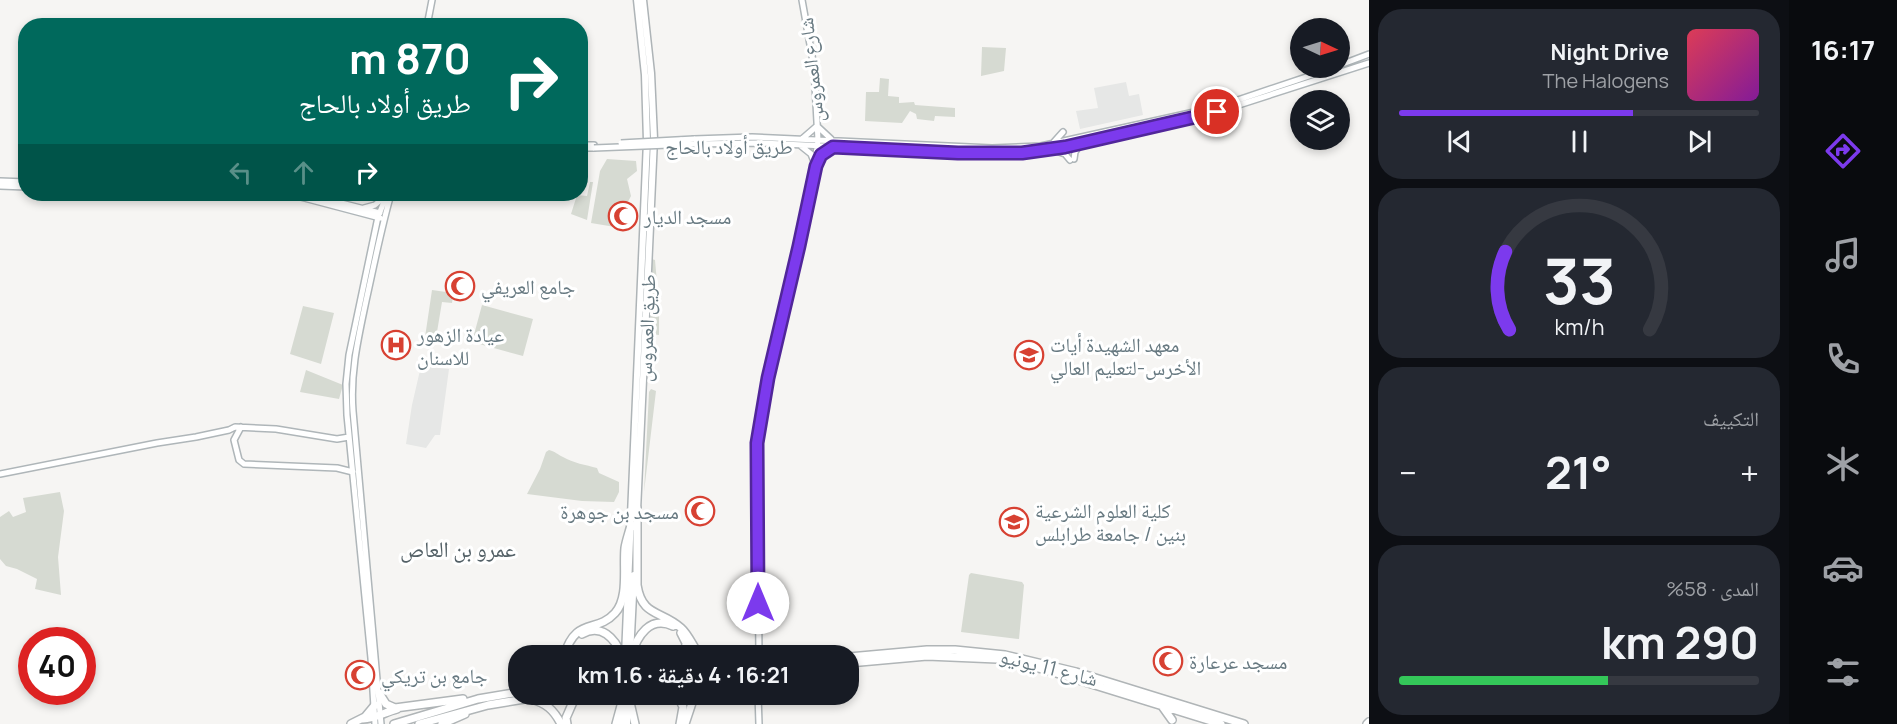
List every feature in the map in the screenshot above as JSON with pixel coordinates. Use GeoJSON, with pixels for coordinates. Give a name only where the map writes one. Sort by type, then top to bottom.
{"type":"FeatureCollection","features":[{"type":"Feature","properties":{"kind":"highway"},"geometry":{"type":"LineString","coordinates":[[637,508],[639,596],[651,612],[680,626],[693,645]]}},
{"type":"Feature","properties":{"kind":"highway"},"geometry":{"type":"LineString","coordinates":[[567,645],[574,634],[609,618],[621,604],[625,548],[631,525]]}},
{"type":"Feature","properties":{"kind":"highway"},"geometry":{"type":"LineString","coordinates":[[635,645],[643,631],[660,622],[677,628],[686,645]]}},
{"type":"Feature","properties":{"kind":"highway"},"geometry":{"type":"LineString","coordinates":[[572,645],[577,636],[586,631],[596,630],[605,632],[617,645]]}},
{"type":"Feature","properties":{"kind":"highway","name":"شارع 11 يونيو"},"geometry":{"type":"LineString","coordinates":[[859,656],[955,650],[1005,655],[1244,724]]}},
{"type":"Feature","properties":{"kind":"highway","name":"شارع 11 يونيو"},"geometry":{"type":"LineString","coordinates":[[859,662],[920,653]]}},
{"type":"Feature","properties":{"kind":"highway","name":"شارع 11 يونيو"},"geometry":{"type":"LineString","coordinates":[[1083,678],[1221,724]]}},
{"type":"Feature","properties":{"kind":"highway"},"geometry":{"type":"LineString","coordinates":[[379,693],[386,704],[400,708]]}},
{"type":"Feature","properties":{"kind":"highway"},"geometry":{"type":"LineString","coordinates":[[351,724],[375,714],[400,708],[508,694]]}},
{"type":"Feature","properties":{"kind":"highway"},"geometry":{"type":"LineString","coordinates":[[394,724],[478,699]]}},
{"type":"Feature","properties":{"kind":"highway"},"geometry":{"type":"LineString","coordinates":[[420,724],[508,701]]}},
{"type":"Feature","properties":{"kind":"highway"},"geometry":{"type":"LineString","coordinates":[[442,724],[488,705]]}},
{"type":"Feature","properties":{"kind":"highway"},"geometry":{"type":"LineString","coordinates":[[548,705],[555,712],[561,724]]}},
{"type":"Feature","properties":{"kind":"highway"},"geometry":{"type":"LineString","coordinates":[[567,724],[566,718],[572,705]]}},
{"type":"Feature","properties":{"kind":"highway"},"geometry":{"type":"LineString","coordinates":[[616,724],[623,705]]}},
{"type":"Feature","properties":{"kind":"highway"},"geometry":{"type":"LineString","coordinates":[[629,705],[635,724]]}},
{"type":"Feature","properties":{"kind":"highway"},"geometry":{"type":"LineString","coordinates":[[680,724],[683,716],[682,705]]}},
{"type":"Feature","properties":{"kind":"highway"},"geometry":{"type":"LineString","coordinates":[[685,724],[691,705]]}},
{"type":"Feature","properties":{"kind":"highway"},"geometry":{"type":"LineString","coordinates":[[1160,705],[1173,720],[1187,713]]}},
{"type":"Feature","properties":{"kind":"main road"},"geometry":{"type":"LineString","coordinates":[[429,18],[432,0]]}},
{"type":"Feature","properties":{"kind":"main road","name":"طريق العمروس"},"geometry":{"type":"LineString","coordinates":[[624,645],[647,141],[645,75],[637,0]]}},
{"type":"Feature","properties":{"kind":"main road","name":"طريق العمروس"},"geometry":{"type":"LineString","coordinates":[[631,645],[654,139],[651,73],[643,0]]}},
{"type":"Feature","properties":{"kind":"main road","name":"شارع العمروس"},"geometry":{"type":"LineString","coordinates":[[761,645],[757,443],[768,378],[816,166],[818,140],[814,66],[802,0]]}},
{"type":"Feature","properties":{"kind":"main road"},"geometry":{"type":"LineString","coordinates":[[1350,61],[1369,54]]}},
{"type":"Feature","properties":{"kind":"main road","name":"طريق أولاد بالحاج"},"geometry":{"type":"LineString","coordinates":[[588,146],[752,137],[817,147],[833,144],[1023,148],[1081,143],[1217,112],[1369,63]]}},
{"type":"Feature","properties":{"kind":"main road","name":"طريق أولاد بالحاج"},"geometry":{"type":"LineString","coordinates":[[1052,146],[1077,137],[1217,107],[1303,78]]}},
{"type":"Feature","properties":{"kind":"main road"},"geometry":{"type":"LineString","coordinates":[[817,126],[833,144],[821,155],[816,166],[811,154],[800,143],[817,126]]}},
{"type":"Feature","properties":{"kind":"main road"},"geometry":{"type":"LineString","coordinates":[[1077,137],[1064,132],[1052,146],[1072,160],[1081,143]]}},
{"type":"Feature","properties":{"kind":"main road","name":"طريق أولاد بالحاج"},"geometry":{"type":"LineString","coordinates":[[800,143],[818,140],[833,144]]}},
{"type":"Feature","properties":{"kind":"main road"},"geometry":{"type":"LineString","coordinates":[[0,181],[18,182]]}},
{"type":"Feature","properties":{"kind":"main road"},"geometry":{"type":"LineString","coordinates":[[0,186],[18,187]]}},
{"type":"Feature","properties":{"kind":"main road"},"geometry":{"type":"LineString","coordinates":[[320,201],[359,210],[372,220],[375,234]]}},
{"type":"Feature","properties":{"kind":"main road"},"geometry":{"type":"LineString","coordinates":[[329,201],[381,216]]}},
{"type":"Feature","properties":{"kind":"main road"},"geometry":{"type":"LineString","coordinates":[[359,210],[375,206],[380,201]]}},
{"type":"Feature","properties":{"kind":"main road"},"geometry":{"type":"LineString","coordinates":[[375,714],[379,693],[358,498],[349,437],[346,384],[347,368],[375,234],[386,201]]}},
{"type":"Feature","properties":{"kind":"main road"},"geometry":{"type":"LineString","coordinates":[[381,216],[352,367],[352,411],[375,714],[381,724]]}},
{"type":"Feature","properties":{"kind":"main road"},"geometry":{"type":"LineString","coordinates":[[0,474],[196,437],[235,427],[276,429],[337,439],[349,437]]}},
{"type":"Feature","properties":{"kind":"main road"},"geometry":{"type":"LineString","coordinates":[[234,440],[241,427]]}},
{"type":"Feature","properties":{"kind":"main road"},"geometry":{"type":"LineString","coordinates":[[217,431],[227,433],[234,440],[239,460],[243,464],[337,468],[353,472]]}},
{"type":"Feature","properties":{"kind":"main road"},"geometry":{"type":"LineString","coordinates":[[621,724],[625,705]]}},
{"type":"Feature","properties":{"kind":"main road"},"geometry":{"type":"LineString","coordinates":[[626,705],[627,724]]}},
{"type":"Feature","properties":{"kind":"main road"},"geometry":{"type":"LineString","coordinates":[[759,705],[759,724]]}},
{"type":"Feature","properties":{"kind":"shaded area"},"geometry":{"type":"Polygon","coordinates":[[[982,47],[1006,48],[1004,71],[981,76],[982,47]]]}},
{"type":"Feature","properties":{"kind":"shaded area"},"geometry":{"type":"Polygon","coordinates":[[[880,78],[889,79],[888,96],[899,97],[899,103],[914,102],[915,105],[955,108],[955,117],[935,116],[934,121],[917,119],[916,114],[910,111],[902,123],[865,121],[866,92],[879,92],[880,78]]]}},
{"type":"Feature","properties":{"kind":"shaded area"},"geometry":{"type":"Polygon","coordinates":[[[1126,82],[1129,96],[1139,94],[1143,115],[1080,129],[1076,111],[1098,108],[1094,88],[1126,82]]]}},
{"type":"Feature","properties":{"kind":"shaded area"},"geometry":{"type":"Polygon","coordinates":[[[607,159],[636,161],[637,171],[627,179],[631,196],[615,227],[591,223],[600,171],[607,159]]]}},
{"type":"Feature","properties":{"kind":"shaded area"},"geometry":{"type":"Polygon","coordinates":[[[590,182],[593,182],[587,220],[571,214],[575,201],[588,201],[590,182]]]}},
{"type":"Feature","properties":{"kind":"shaded area"},"geometry":{"type":"Polygon","coordinates":[[[652,259],[655,260],[659,335],[650,334],[652,259]]]}},
{"type":"Feature","properties":{"kind":"shaded area"},"geometry":{"type":"Polygon","coordinates":[[[432,290],[446,292],[453,296],[452,303],[442,302],[435,344],[424,344],[432,290]]]}},
{"type":"Feature","properties":{"kind":"shaded area"},"geometry":{"type":"Polygon","coordinates":[[[482,305],[533,319],[523,356],[472,342],[482,305]]]}},
{"type":"Feature","properties":{"kind":"shaded area"},"geometry":{"type":"Polygon","coordinates":[[[303,306],[334,313],[321,364],[290,354],[303,306]]]}},
{"type":"Feature","properties":{"kind":"shaded area"},"geometry":{"type":"Polygon","coordinates":[[[421,366],[449,369],[440,435],[435,435],[426,448],[406,444],[421,366]]]}},
{"type":"Feature","properties":{"kind":"shaded area"},"geometry":{"type":"Polygon","coordinates":[[[306,370],[343,385],[339,399],[300,392],[306,370]]]}},
{"type":"Feature","properties":{"kind":"shaded area"},"geometry":{"type":"Polygon","coordinates":[[[651,389],[656,391],[644,492],[649,392],[651,389]]]}},
{"type":"Feature","properties":{"kind":"shaded area"},"geometry":{"type":"Polygon","coordinates":[[[549,450],[571,461],[597,468],[599,473],[619,482],[619,492],[614,502],[582,501],[527,494],[549,450]]]}},
{"type":"Feature","properties":{"kind":"shaded area"},"geometry":{"type":"Polygon","coordinates":[[[60,492],[64,511],[58,557],[61,595],[35,589],[37,579],[6,566],[0,559],[0,517],[9,511],[13,517],[26,512],[23,498],[60,492]]]}},
{"type":"Feature","properties":{"kind":"shaded area"},"geometry":{"type":"Polygon","coordinates":[[[971,573],[1022,582],[1024,585],[1019,639],[961,632],[971,573]]]}},
{"type":"Feature","properties":{"kind":"place","name":"مسجد الديار"},"geometry":{"type":"Point","coordinates":[623,216]}},
{"type":"Feature","properties":{"kind":"place","name":"جامع العريفي"},"geometry":{"type":"Point","coordinates":[460,286]}},
{"type":"Feature","properties":{"kind":"place","name":"عيادة الزهور للاسنان"},"geometry":{"type":"Point","coordinates":[396,345]}},
{"type":"Feature","properties":{"kind":"place","name":"معهد الشهيدة أيات الأخرس-لتعليم العالي"},"geometry":{"type":"Point","coordinates":[1029,355]}},
{"type":"Feature","properties":{"kind":"place","name":"مسجد بن جوهرة"},"geometry":{"type":"Point","coordinates":[700,511]}},
{"type":"Feature","properties":{"kind":"place","name":"كلية العلوم الشرعية بنين / جامعة طرابلس"},"geometry":{"type":"Point","coordinates":[1014,522]}},
{"type":"Feature","properties":{"kind":"place","name":"مسجد عرعارة"},"geometry":{"type":"Point","coordinates":[1168,661]}},
{"type":"Feature","properties":{"kind":"place","name":"جامع بن تريكي"},"geometry":{"type":"Point","coordinates":[360,675]}},
{"type":"Feature","properties":{"kind":"district","name":"عمرو بن العاص"},"geometry":{"type":"Point","coordinates":[458,549]}},
{"type":"Feature","properties":{"kind":"route"},"geometry":{"type":"LineString","coordinates":[[758,603],[757,443],[768,378],[816,166],[821,155],[833,147],[991,154],[1042,151],[1217,112]]}}]}
